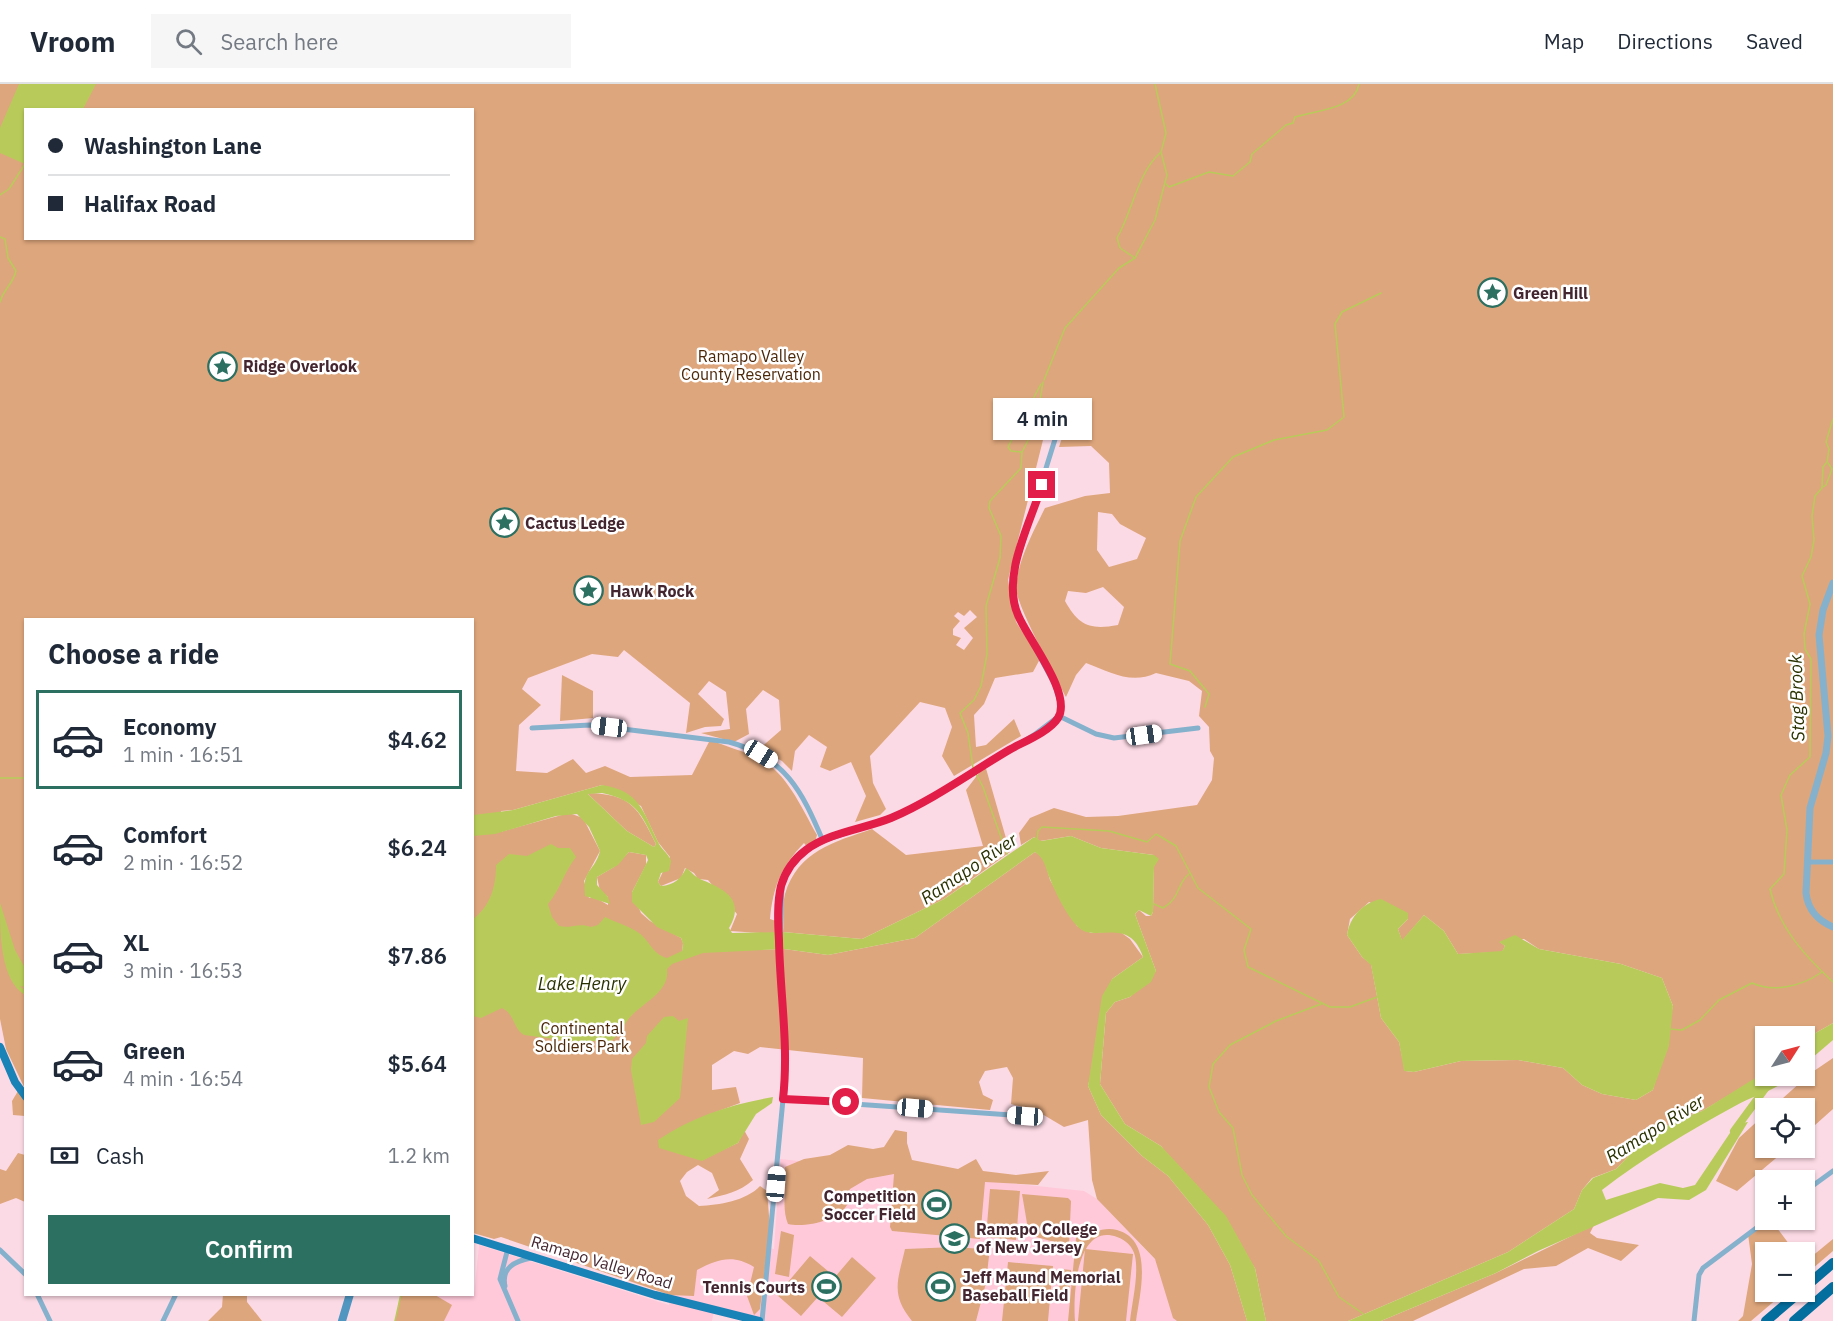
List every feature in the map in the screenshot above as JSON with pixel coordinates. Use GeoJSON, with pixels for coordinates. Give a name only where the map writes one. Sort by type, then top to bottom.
{"type":"FeatureCollection","features":[{"type":"Feature","properties":{"kind":"highway"},"geometry":{"type":"LineString","coordinates":[[1815,1279],[1833,1263]]}},
{"type":"Feature","properties":{"kind":"highway"},"geometry":{"type":"LineString","coordinates":[[1794,1321],[1833,1287]]}},
{"type":"Feature","properties":{"kind":"highway"},"geometry":{"type":"LineString","coordinates":[[1766,1321],[1788,1302]]}},
{"type":"Feature","properties":{"kind":"main road"},"geometry":{"type":"LineString","coordinates":[[0,1047],[15,1082],[24,1094]]}},
{"type":"Feature","properties":{"kind":"main road","name":"Ramapo Valley Road"},"geometry":{"type":"LineString","coordinates":[[474,1239],[655,1295],[761,1321]]}},
{"type":"Feature","properties":{"kind":"main road"},"geometry":{"type":"LineString","coordinates":[[342,1321],[349,1296]]}},
{"type":"Feature","properties":{"kind":"street"},"geometry":{"type":"LineString","coordinates":[[761,1321],[783,1099],[785,1027],[778,930],[780,894],[785,876],[801,854],[824,841],[909,810],[1053,723],[1059,716],[1061,706],[1055,685],[1017,614],[1012,587],[1014,570],[1057,433]]}},
{"type":"Feature","properties":{"kind":"street"},"geometry":{"type":"LineString","coordinates":[[1833,583],[1824,606],[1819,644],[1828,736],[1826,753],[1810,808],[1807,903],[1820,920],[1833,927]]}},
{"type":"Feature","properties":{"kind":"street"},"geometry":{"type":"LineString","coordinates":[[1824,606],[1833,606]]}},
{"type":"Feature","properties":{"kind":"street"},"geometry":{"type":"LineString","coordinates":[[1059,716],[1096,734],[1114,738],[1198,728]]}},
{"type":"Feature","properties":{"kind":"street"},"geometry":{"type":"LineString","coordinates":[[532,728],[590,725],[729,742],[750,748],[771,760],[796,784],[808,804],[824,841]]}},
{"type":"Feature","properties":{"kind":"street"},"geometry":{"type":"LineString","coordinates":[[1808,862],[1833,862]]}},
{"type":"Feature","properties":{"kind":"street"},"geometry":{"type":"LineString","coordinates":[[783,1099],[1025,1116],[1039,1122]]}},
{"type":"Feature","properties":{"kind":"street"},"geometry":{"type":"LineString","coordinates":[[1815,1184],[1833,1171]]}},
{"type":"Feature","properties":{"kind":"street"},"geometry":{"type":"LineString","coordinates":[[1694,1321],[1699,1275],[1703,1268],[1755,1229]]}},
{"type":"Feature","properties":{"kind":"street"},"geometry":{"type":"LineString","coordinates":[[508,1248],[500,1279],[518,1321]]}},
{"type":"Feature","properties":{"kind":"street"},"geometry":{"type":"LineString","coordinates":[[0,1251],[24,1273]]}},
{"type":"Feature","properties":{"kind":"street"},"geometry":{"type":"LineString","coordinates":[[506,1291],[504,1275],[511,1266],[520,1260],[538,1257]]}},
{"type":"Feature","properties":{"kind":"street"},"geometry":{"type":"LineString","coordinates":[[38,1296],[50,1321]]}},
{"type":"Feature","properties":{"kind":"street"},"geometry":{"type":"LineString","coordinates":[[163,1321],[175,1296]]}},
{"type":"Feature","properties":{"kind":"shaded area","name":"Ramapo College of New Jersey"},"geometry":{"type":"Polygon","coordinates":[[[780,1159],[1084,1191],[1097,1199],[1214,1321],[759,1321],[714,1311],[712,1321],[395,1321],[400,1296],[474,1296],[479,1245],[669,1305],[675,1232],[774,1249],[780,1159]]]}},
{"type":"Feature","properties":{"kind":"green space"},"geometry":{"type":"Polygon","coordinates":[[[0,84],[1833,84],[1833,1023],[1815,1033],[1815,1026],[1755,1026],[1755,1080],[1702,1111],[1675,1121],[1642,1142],[1616,1169],[1592,1178],[1582,1190],[1574,1209],[1508,1252],[1348,1321],[1266,1321],[1255,1268],[1161,1146],[1125,1124],[1100,1084],[1106,1013],[1115,1002],[1130,997],[1156,971],[1135,914],[1139,910],[1146,916],[1151,916],[1153,912],[1154,855],[1101,848],[1071,836],[1040,841],[1034,837],[1021,845],[1019,833],[1030,818],[1054,808],[1086,817],[1118,816],[1197,805],[1212,780],[1214,758],[1210,751],[1209,727],[1199,716],[1202,691],[1189,681],[1156,673],[1138,678],[1121,676],[1086,663],[1076,675],[1066,697],[1022,608],[1017,596],[1017,577],[1027,546],[1045,508],[1085,496],[1110,493],[1109,463],[1091,446],[1059,447],[1069,416],[1061,409],[1047,424],[1008,580],[1016,622],[1040,659],[1033,672],[995,678],[984,704],[974,715],[976,747],[986,745],[1014,719],[1021,736],[954,776],[942,756],[952,727],[945,708],[920,702],[870,756],[873,783],[886,809],[880,815],[855,822],[866,796],[851,762],[830,771],[820,767],[827,747],[809,735],[795,751],[792,771],[782,761],[759,749],[781,730],[779,700],[763,690],[746,709],[749,734],[734,742],[701,733],[730,729],[726,692],[709,681],[698,694],[724,719],[721,726],[705,727],[686,733],[690,703],[624,650],[618,657],[592,654],[528,678],[522,689],[541,705],[519,725],[516,771],[547,773],[573,759],[586,773],[605,766],[630,777],[692,775],[710,740],[758,758],[777,772],[793,792],[817,835],[815,842],[807,847],[804,843],[789,860],[776,887],[770,919],[776,921],[776,934],[730,931],[737,914],[708,880],[698,879],[694,873],[685,868],[681,878],[661,886],[658,882],[670,857],[658,842],[641,806],[602,785],[513,810],[501,811],[500,832],[569,813],[583,818],[600,851],[584,881],[589,898],[596,898],[608,905],[608,897],[600,891],[597,877],[614,867],[629,852],[646,855],[646,865],[632,892],[641,913],[650,921],[681,938],[682,952],[784,949],[828,955],[915,938],[1035,852],[1044,858],[1050,880],[1077,926],[1091,933],[1119,931],[1130,939],[1143,957],[1112,979],[1088,1086],[1101,1115],[1142,1156],[1168,1176],[1208,1225],[1230,1265],[1247,1321],[1177,1321],[1173,1318],[1155,1259],[1097,1199],[1092,1180],[1088,1120],[1064,1127],[1037,1111],[1011,1104],[1013,1078],[1007,1067],[985,1071],[979,1082],[983,1095],[993,1100],[990,1110],[862,1098],[863,1058],[760,1047],[748,1054],[734,1051],[712,1065],[712,1090],[736,1087],[740,1103],[716,1112],[722,1150],[738,1143],[744,1130],[749,1139],[740,1159],[753,1180],[737,1190],[707,1199],[719,1190],[712,1173],[698,1165],[687,1172],[680,1181],[686,1196],[699,1206],[740,1199],[760,1186],[767,1191],[770,1228],[760,1309],[754,1315],[747,1296],[754,1267],[739,1260],[719,1261],[697,1270],[694,1296],[670,1295],[501,1237],[494,1239],[474,1233],[474,618],[24,618],[24,1087],[6,1049],[0,1019],[0,84]],[[1098,512],[1097,550],[1109,567],[1137,559],[1146,538],[1120,524],[1112,514],[1098,512]],[[1103,587],[1086,593],[1068,591],[1065,601],[1081,621],[1100,627],[1118,625],[1124,607],[1103,587]],[[970,610],[964,616],[958,612],[954,616],[960,621],[953,629],[953,635],[961,638],[956,645],[964,650],[973,638],[964,628],[977,617],[970,610]],[[1369,902],[1350,919],[1347,935],[1362,957],[1371,964],[1381,1018],[1399,1042],[1405,1071],[1414,1072],[1461,1061],[1518,1060],[1563,1068],[1582,1085],[1602,1094],[1636,1100],[1653,1090],[1673,1006],[1662,978],[1621,964],[1539,949],[1524,939],[1500,942],[1505,946],[1502,952],[1458,954],[1444,931],[1424,915],[1402,941],[1398,929],[1408,919],[1369,902]]]}},
{"type":"Feature","properties":{"kind":"green space"},"geometry":{"type":"Polygon","coordinates":[[[562,675],[593,691],[593,718],[560,721],[562,675]]]}},
{"type":"Feature","properties":{"kind":"green space"},"geometry":{"type":"Polygon","coordinates":[[[985,765],[1010,852],[944,899],[862,939],[783,932],[784,899],[791,879],[808,858],[831,844],[872,829],[906,855],[983,846],[966,790],[985,765]]]}},
{"type":"Feature","properties":{"kind":"green space"},"geometry":{"type":"Polygon","coordinates":[[[587,793],[614,796],[632,805],[650,832],[656,844],[654,847],[627,831],[587,793]]]}},
{"type":"Feature","properties":{"kind":"green space"},"geometry":{"type":"Polygon","coordinates":[[[1833,1058],[1833,1109],[1815,1125],[1815,1098],[1783,1098],[1797,1086],[1815,1086],[1815,1070],[1833,1058]]]}},
{"type":"Feature","properties":{"kind":"green space"},"geometry":{"type":"Polygon","coordinates":[[[18,1091],[24,1098],[24,1116],[13,1115],[12,1101],[18,1091]]]}},
{"type":"Feature","properties":{"kind":"green space"},"geometry":{"type":"Polygon","coordinates":[[[1755,1123],[1755,1158],[1776,1158],[1762,1170],[1755,1170],[1755,1176],[1737,1191],[1716,1181],[1739,1138],[1755,1123]]]}},
{"type":"Feature","properties":{"kind":"green space"},"geometry":{"type":"Polygon","coordinates":[[[895,1130],[907,1132],[907,1143],[912,1160],[958,1169],[976,1159],[983,1171],[1016,1175],[1049,1171],[1038,1185],[985,1182],[980,1239],[892,1231],[890,1227],[894,1174],[867,1179],[850,1189],[848,1203],[844,1209],[830,1219],[812,1224],[788,1224],[785,1211],[785,1167],[804,1159],[830,1155],[848,1145],[873,1149],[884,1147],[895,1130]]]}},
{"type":"Feature","properties":{"kind":"green space"},"geometry":{"type":"Polygon","coordinates":[[[18,1153],[24,1155],[24,1202],[16,1198],[0,1204],[0,1169],[6,1171],[18,1153]]]}},
{"type":"Feature","properties":{"kind":"green space"},"geometry":{"type":"Polygon","coordinates":[[[990,1189],[1020,1191],[1016,1240],[986,1237],[990,1189]]]}},
{"type":"Feature","properties":{"kind":"green space"},"geometry":{"type":"Polygon","coordinates":[[[1022,1194],[1068,1198],[1071,1201],[1069,1246],[1029,1235],[1022,1194]]]}},
{"type":"Feature","properties":{"kind":"green space"},"geometry":{"type":"Polygon","coordinates":[[[1594,1225],[1590,1233],[1597,1238],[1639,1245],[1621,1261],[1588,1248],[1556,1266],[1524,1269],[1413,1321],[1381,1321],[1496,1273],[1594,1225]]]}},
{"type":"Feature","properties":{"kind":"green space"},"geometry":{"type":"Polygon","coordinates":[[[1077,1228],[1083,1228],[1082,1240],[1098,1231],[1112,1229],[1129,1236],[1136,1244],[1142,1269],[1142,1283],[1136,1321],[1130,1321],[1136,1280],[1134,1253],[1123,1240],[1103,1235],[1093,1240],[1085,1250],[1077,1279],[1075,1321],[1068,1321],[1077,1228]]]}},
{"type":"Feature","properties":{"kind":"green space"},"geometry":{"type":"Polygon","coordinates":[[[1755,1229],[1778,1230],[1788,1242],[1755,1242],[1755,1302],[1773,1302],[1751,1321],[1738,1321],[1743,1316],[1752,1264],[1748,1234],[1755,1229]]]}},
{"type":"Feature","properties":{"kind":"green space"},"geometry":{"type":"Polygon","coordinates":[[[781,1231],[794,1235],[789,1277],[775,1274],[781,1231]]]}},
{"type":"Feature","properties":{"kind":"green space"},"geometry":{"type":"Polygon","coordinates":[[[1833,1239],[1833,1251],[1815,1266],[1815,1254],[1833,1239]]]}},
{"type":"Feature","properties":{"kind":"green space","name":"Jeff Maund Memorial Baseball Field"},"geometry":{"type":"Polygon","coordinates":[[[955,1247],[982,1249],[989,1256],[986,1283],[976,1321],[912,1321],[898,1295],[898,1278],[905,1249],[955,1247]]]}},
{"type":"Feature","properties":{"kind":"green space"},"geometry":{"type":"Polygon","coordinates":[[[1085,1249],[1133,1254],[1126,1321],[1078,1321],[1085,1249]]]}},
{"type":"Feature","properties":{"kind":"green space","name":"Tennis Courts"},"geometry":{"type":"Polygon","coordinates":[[[810,1256],[835,1277],[852,1257],[876,1278],[842,1317],[818,1297],[801,1316],[777,1295],[810,1256]]]}},
{"type":"Feature","properties":{"kind":"green space"},"geometry":{"type":"Polygon","coordinates":[[[1008,1262],[1053,1266],[1048,1321],[1002,1321],[1008,1262]]]}},
{"type":"Feature","properties":{"kind":"green space"},"geometry":{"type":"Polygon","coordinates":[[[1061,1269],[1071,1270],[1069,1293],[1059,1292],[1061,1269]]]}},
{"type":"Feature","properties":{"kind":"green space"},"geometry":{"type":"Polygon","coordinates":[[[223,1296],[247,1296],[247,1302],[262,1321],[208,1321],[222,1307],[223,1296]]]}},
{"type":"Feature","properties":{"kind":"green space"},"geometry":{"type":"Polygon","coordinates":[[[401,1296],[437,1296],[452,1305],[444,1321],[395,1321],[401,1296]]]}},
{"type":"Feature","properties":{"kind":"water"},"geometry":{"type":"Polygon","coordinates":[[[19,84],[96,84],[84,108],[24,108],[24,164],[0,153],[0,128],[19,84]]]}},
{"type":"Feature","properties":{"kind":"water","name":"Lake Henry"},"geometry":{"type":"Polygon","coordinates":[[[602,785],[625,792],[639,804],[659,845],[671,861],[669,871],[661,873],[658,882],[661,886],[677,881],[686,868],[698,878],[724,891],[734,902],[734,918],[729,928],[732,933],[783,932],[862,939],[944,899],[1034,837],[1041,841],[1071,836],[1101,848],[1154,855],[1159,859],[1154,867],[1153,912],[1151,916],[1139,910],[1135,914],[1156,971],[1151,982],[1130,997],[1115,1002],[1106,1013],[1100,1084],[1125,1124],[1161,1146],[1226,1216],[1255,1268],[1266,1321],[1247,1321],[1230,1265],[1208,1225],[1168,1176],[1142,1156],[1101,1115],[1088,1086],[1102,996],[1112,979],[1143,957],[1137,944],[1129,937],[1112,933],[1093,933],[1078,927],[1059,898],[1043,861],[1035,852],[915,938],[828,955],[784,949],[703,953],[672,964],[667,969],[665,984],[661,990],[632,1015],[611,1041],[569,1041],[524,1035],[502,1008],[481,1018],[474,1016],[474,918],[484,908],[491,895],[496,865],[509,854],[527,856],[551,844],[558,848],[570,848],[576,857],[548,904],[552,917],[559,926],[591,927],[598,925],[605,917],[639,933],[658,954],[667,958],[682,951],[681,938],[657,927],[632,902],[632,892],[648,860],[646,855],[629,852],[618,865],[597,877],[597,885],[608,897],[610,904],[585,896],[585,880],[600,851],[589,827],[577,814],[556,816],[495,834],[474,836],[474,815],[513,810],[602,785]],[[602,793],[588,794],[627,831],[654,847],[656,844],[642,817],[624,800],[602,793]]]}},
{"type":"Feature","properties":{"kind":"water"},"geometry":{"type":"Polygon","coordinates":[[[1381,899],[1408,913],[1408,919],[1398,929],[1402,940],[1424,915],[1444,931],[1458,954],[1502,951],[1505,946],[1499,942],[1515,935],[1539,949],[1621,964],[1662,978],[1673,1006],[1669,1046],[1653,1090],[1636,1100],[1602,1094],[1582,1085],[1563,1068],[1518,1060],[1461,1061],[1414,1072],[1404,1071],[1399,1042],[1381,1018],[1371,965],[1362,957],[1347,935],[1351,922],[1358,912],[1368,904],[1381,899]]]}},
{"type":"Feature","properties":{"kind":"water"},"geometry":{"type":"Polygon","coordinates":[[[0,903],[15,950],[24,966],[24,987],[19,986],[24,989],[24,994],[17,988],[6,967],[0,928],[0,903]]]}},
{"type":"Feature","properties":{"kind":"water"},"geometry":{"type":"Polygon","coordinates":[[[673,1016],[679,1021],[688,1018],[680,1098],[654,1122],[641,1125],[631,1070],[632,1059],[646,1043],[647,1036],[664,1017],[673,1016]]]}},
{"type":"Feature","properties":{"kind":"water"},"geometry":{"type":"Polygon","coordinates":[[[1833,1023],[1833,1040],[1815,1055],[1815,1033],[1833,1023]]]}},
{"type":"Feature","properties":{"kind":"water"},"geometry":{"type":"Polygon","coordinates":[[[1755,1078],[1755,1086],[1777,1086],[1742,1102],[1684,1135],[1602,1190],[1606,1200],[1660,1183],[1683,1188],[1695,1185],[1736,1124],[1748,1122],[1706,1190],[1689,1200],[1658,1198],[1538,1251],[1496,1273],[1381,1321],[1348,1321],[1508,1252],[1574,1209],[1582,1190],[1593,1178],[1616,1169],[1642,1142],[1675,1121],[1702,1111],[1755,1078]]]}},
{"type":"Feature","properties":{"kind":"water"},"geometry":{"type":"Polygon","coordinates":[[[773,1097],[772,1103],[756,1114],[738,1143],[702,1161],[659,1148],[658,1140],[685,1124],[728,1107],[773,1097]]]}},
{"type":"Feature","properties":{"kind":"waterway"},"geometry":{"type":"LineString","coordinates":[[1044,380],[1065,328],[1119,268],[1135,258],[1155,220],[1167,175],[1161,152],[1166,133],[1155,84]]}},
{"type":"Feature","properties":{"kind":"waterway"},"geometry":{"type":"LineString","coordinates":[[1166,184],[1169,187],[1209,172],[1233,176],[1250,162],[1252,154],[1286,125],[1293,123],[1295,117],[1342,104],[1356,93],[1359,84]]}},
{"type":"Feature","properties":{"kind":"waterway"},"geometry":{"type":"LineString","coordinates":[[1135,258],[1120,248],[1117,238],[1146,171],[1160,153]]}},
{"type":"Feature","properties":{"kind":"waterway"},"geometry":{"type":"LineString","coordinates":[[0,195],[9,189],[24,166]]}},
{"type":"Feature","properties":{"kind":"waterway"},"geometry":{"type":"LineString","coordinates":[[0,237],[5,239],[8,258],[16,271],[0,302]]}},
{"type":"Feature","properties":{"kind":"waterway"},"geometry":{"type":"LineString","coordinates":[[1205,707],[1209,694],[1190,671],[1170,664],[1180,541],[1196,497],[1233,457],[1274,440],[1327,430],[1344,417],[1335,324],[1342,312],[1381,293]]}},
{"type":"Feature","properties":{"kind":"waterway"},"geometry":{"type":"LineString","coordinates":[[1007,854],[983,787],[973,768],[968,733],[960,713],[974,700],[981,686],[987,654],[986,606],[1000,558],[1001,536],[989,508],[990,501],[1021,468],[1022,452],[1036,425],[1043,382]]}},
{"type":"Feature","properties":{"kind":"waterway"},"geometry":{"type":"LineString","coordinates":[[1022,452],[1011,451],[1008,447],[1041,384]]}},
{"type":"Feature","properties":{"kind":"waterway","name":"Stag Brook"},"geometry":{"type":"LineString","coordinates":[[1833,419],[1826,442],[1829,449],[1827,462],[1823,467],[1822,488],[1815,496],[1812,516],[1814,540],[1811,557],[1802,576],[1810,604],[1804,634],[1805,649],[1811,659],[1810,757],[1790,775],[1781,795],[1787,830],[1784,874],[1770,889],[1780,916],[1794,940],[1833,982]]}},
{"type":"Feature","properties":{"kind":"waterway"},"geometry":{"type":"LineString","coordinates":[[1823,487],[1832,469],[1828,463]]}},
{"type":"Feature","properties":{"kind":"waterway"},"geometry":{"type":"LineString","coordinates":[[0,778],[24,778]]}},
{"type":"Feature","properties":{"kind":"waterway"},"geometry":{"type":"LineString","coordinates":[[1037,840],[1038,831],[1042,827],[1109,831],[1147,842],[1156,834],[1176,846],[1198,888],[1251,929],[1244,950],[1248,967],[1330,1007],[1350,1007],[1377,997]]}},
{"type":"Feature","properties":{"kind":"waterway"},"geometry":{"type":"LineString","coordinates":[[1154,904],[1163,908],[1169,904],[1189,874]]}},
{"type":"Feature","properties":{"kind":"waterway"},"geometry":{"type":"LineString","coordinates":[[1669,1029],[1682,1030],[1700,1020],[1719,1000],[1752,983],[1769,987],[1788,987],[1822,972]]}},
{"type":"Feature","properties":{"kind":"waterway"},"geometry":{"type":"LineString","coordinates":[[1321,1004],[1276,1021],[1230,1045],[1213,1064],[1209,1087],[1219,1112],[1233,1128],[1242,1175],[1252,1195],[1286,1236],[1319,1261],[1339,1297],[1365,1315]]}},
{"type":"Feature","properties":{"kind":"waterway","name":"Ramapo River"},"geometry":{"type":"LineString","coordinates":[[1734,1131],[1767,1086]]}},
{"type":"Feature","properties":{"kind":"waterway"},"geometry":{"type":"LineString","coordinates":[[395,1321],[401,1296]]}},
{"type":"Feature","properties":{"kind":"place","name":"Green Hill"},"geometry":{"type":"Point","coordinates":[1492,293]}},
{"type":"Feature","properties":{"kind":"place","name":"Ridge Overlook"},"geometry":{"type":"Point","coordinates":[222,366]}},
{"type":"Feature","properties":{"kind":"place","name":"Cactus Ledge"},"geometry":{"type":"Point","coordinates":[504,523]}},
{"type":"Feature","properties":{"kind":"place","name":"Hawk Rock"},"geometry":{"type":"Point","coordinates":[589,591]}},
{"type":"Feature","properties":{"kind":"place","name":"Competition Soccer Field"},"geometry":{"type":"Point","coordinates":[937,1205]}},
{"type":"Feature","properties":{"kind":"place","name":"Ramapo College of New Jersey"},"geometry":{"type":"Point","coordinates":[955,1238]}},
{"type":"Feature","properties":{"kind":"place","name":"Jeff Maund Memorial Baseball Field"},"geometry":{"type":"Point","coordinates":[941,1286]}},
{"type":"Feature","properties":{"kind":"place","name":"Tennis Courts"},"geometry":{"type":"Point","coordinates":[826,1287]}},
{"type":"Feature","properties":{"kind":"route"},"geometry":{"type":"LineString","coordinates":[[846,1102],[783,1099],[786,1078],[785,1027],[779,969],[778,930],[782,885],[789,868],[816,844],[909,810],[1034,735],[1053,723],[1059,716],[1061,706],[1055,685],[1017,614],[1012,596],[1014,570],[1042,485]]}},
{"type":"Feature","properties":{"kind":"park label","name":"Ramapo Valley County Reservation"},"geometry":{"type":"Point","coordinates":[751,365]}},
{"type":"Feature","properties":{"kind":"park label","name":"Continental Soldiers Park"},"geometry":{"type":"Point","coordinates":[582,1037]}}]}
